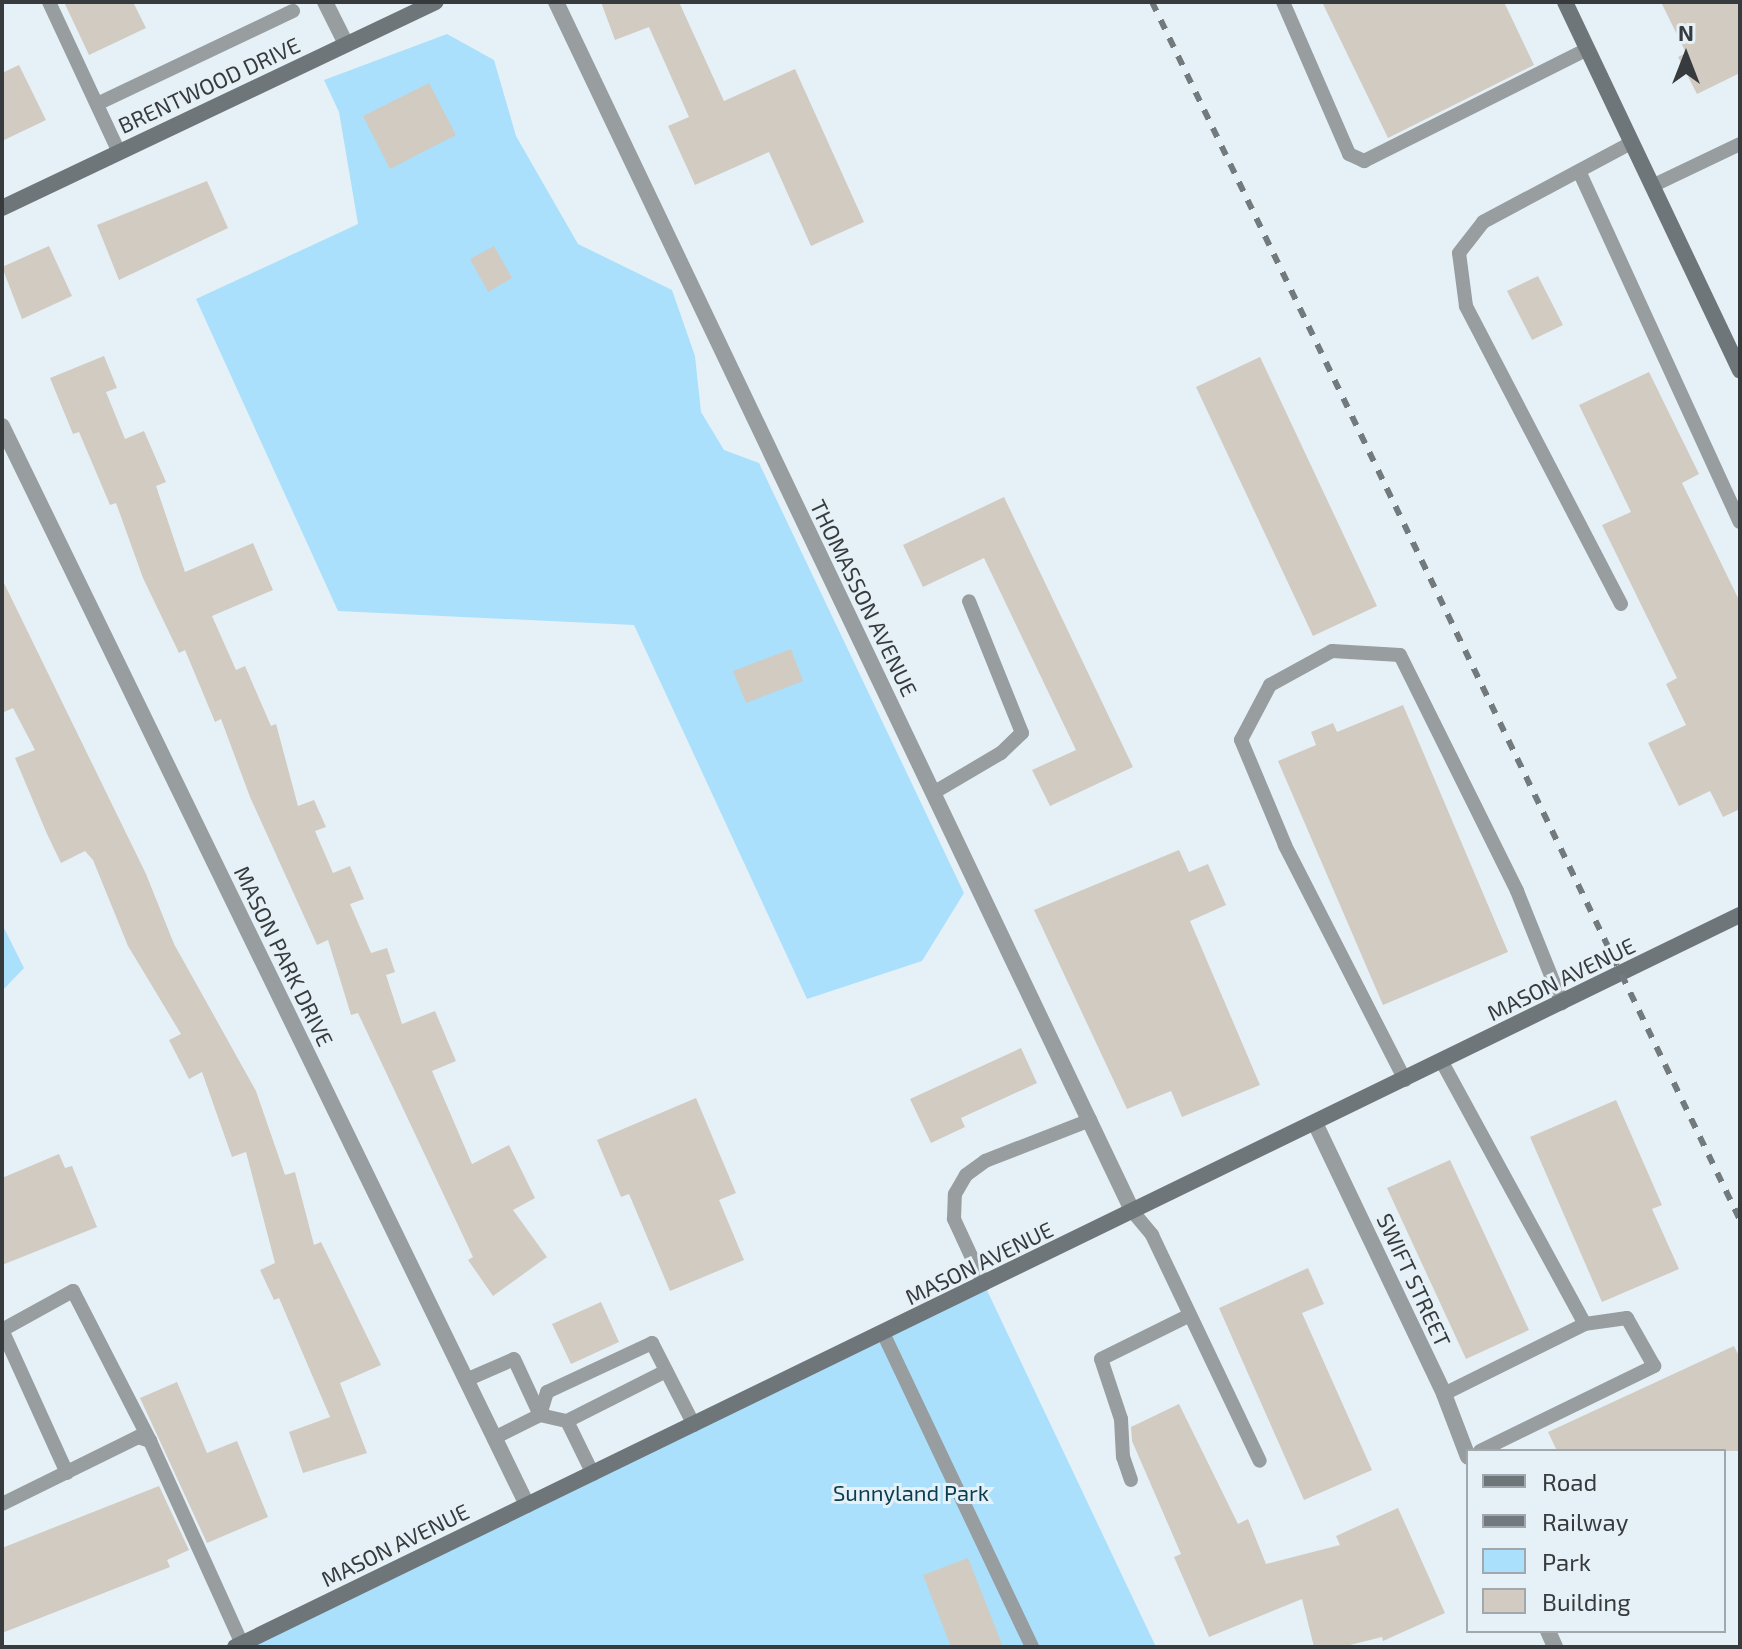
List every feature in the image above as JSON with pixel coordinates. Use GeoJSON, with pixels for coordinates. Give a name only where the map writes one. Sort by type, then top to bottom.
{"type":"FeatureCollection","features":[{"type":"Feature","properties":{"kind":"main road","name":"BRENTWOOD DRIVE"},"geometry":{"type":"LineString","coordinates":[[2,208],[436,2]]}},
{"type":"Feature","properties":{"kind":"main road"},"geometry":{"type":"LineString","coordinates":[[1565,2],[1740,371]]}},
{"type":"Feature","properties":{"kind":"main road","name":"MASON AVENUE"},"geometry":{"type":"LineString","coordinates":[[240,1646],[1740,915]]}},
{"type":"Feature","properties":{"kind":"street"},"geometry":{"type":"LineString","coordinates":[[325,2],[346,44]]}},
{"type":"Feature","properties":{"kind":"street","name":"THOMASSON AVENUE"},"geometry":{"type":"LineString","coordinates":[[556,2],[1133,1212]]}},
{"type":"Feature","properties":{"kind":"street","name":"MASON PARK DRIVE"},"geometry":{"type":"LineString","coordinates":[[2,426],[527,1505]]}},
{"type":"Feature","properties":{"kind":"street","name":"SWIFT STREET"},"geometry":{"type":"LineString","coordinates":[[1315,1123],[1444,1394],[1466,1452]]}},
{"type":"Feature","properties":{"kind":"lane"},"geometry":{"type":"LineString","coordinates":[[49,2],[119,152]]}},
{"type":"Feature","properties":{"kind":"lane"},"geometry":{"type":"LineString","coordinates":[[1283,2],[1349,154],[1364,161],[1588,49]]}},
{"type":"Feature","properties":{"kind":"lane"},"geometry":{"type":"LineString","coordinates":[[97,104],[293,11]]}},
{"type":"Feature","properties":{"kind":"lane"},"geometry":{"type":"LineString","coordinates":[[1621,604],[1466,306],[1459,253],[1483,222],[1631,143]]}},
{"type":"Feature","properties":{"kind":"lane"},"geometry":{"type":"LineString","coordinates":[[1652,186],[1740,144]]}},
{"type":"Feature","properties":{"kind":"lane"},"geometry":{"type":"LineString","coordinates":[[1579,171],[1740,522]]}},
{"type":"Feature","properties":{"kind":"lane"},"geometry":{"type":"LineString","coordinates":[[933,793],[1001,753],[1022,733],[969,601]]}},
{"type":"Feature","properties":{"kind":"lane"},"geometry":{"type":"LineString","coordinates":[[1405,1080],[1285,845],[1241,740],[1270,685],[1332,651],[1400,655],[1517,891],[1562,1003]]}},
{"type":"Feature","properties":{"kind":"lane"},"geometry":{"type":"LineString","coordinates":[[1442,1062],[1585,1324]]}},
{"type":"Feature","properties":{"kind":"lane"},"geometry":{"type":"LineString","coordinates":[[984,1284],[954,1219],[955,1194],[966,1175],[985,1161],[1090,1120]]}},
{"type":"Feature","properties":{"kind":"lane"},"geometry":{"type":"LineString","coordinates":[[1133,1212],[1152,1235],[1260,1461]]}},
{"type":"Feature","properties":{"kind":"lane"},"geometry":{"type":"LineString","coordinates":[[67,1473],[2,1330],[73,1291],[150,1441],[240,1646]]}},
{"type":"Feature","properties":{"kind":"lane"},"geometry":{"type":"LineString","coordinates":[[1131,1480],[1123,1457],[1121,1419],[1101,1359],[1190,1315]]}},
{"type":"Feature","properties":{"kind":"lane"},"geometry":{"type":"LineString","coordinates":[[1444,1394],[1585,1324],[1627,1318],[1654,1366],[1484,1449]]}},
{"type":"Feature","properties":{"kind":"lane"},"geometry":{"type":"LineString","coordinates":[[883,1333],[1032,1647]]}},
{"type":"Feature","properties":{"kind":"lane"},"geometry":{"type":"LineString","coordinates":[[540,1415],[547,1392],[652,1343],[694,1425]]}},
{"type":"Feature","properties":{"kind":"lane"},"geometry":{"type":"LineString","coordinates":[[466,1380],[514,1359],[540,1415]]}},
{"type":"Feature","properties":{"kind":"lane"},"geometry":{"type":"LineString","coordinates":[[494,1438],[540,1415],[567,1421],[666,1371]]}},
{"type":"Feature","properties":{"kind":"lane"},"geometry":{"type":"LineString","coordinates":[[567,1421],[593,1474]]}},
{"type":"Feature","properties":{"kind":"lane"},"geometry":{"type":"LineString","coordinates":[[2,1504],[138,1437],[150,1441]]}},
{"type":"Feature","properties":{"kind":"green space"},"geometry":{"type":"Polygon","coordinates":[[[447,34],[494,60],[516,136],[578,244],[672,290],[695,356],[701,412],[724,450],[759,463],[964,893],[922,961],[807,999],[634,625],[338,611],[196,299],[358,224],[339,112],[324,80],[447,34]]]}},
{"type":"Feature","properties":{"kind":"green space"},"geometry":{"type":"Polygon","coordinates":[[[2,924],[24,968],[2,991],[2,924]]]}},
{"type":"Feature","properties":{"kind":"green space","name":"Sunnyland Park"},"geometry":{"type":"Polygon","coordinates":[[[984,1284],[1156,1647],[243,1647],[984,1284]]]}},
{"type":"Feature","properties":{"kind":"building"},"geometry":{"type":"Polygon","coordinates":[[[64,2],[133,2],[146,28],[89,55],[64,2]]]}},
{"type":"Feature","properties":{"kind":"building"},"geometry":{"type":"Polygon","coordinates":[[[601,2],[679,2],[724,101],[795,69],[864,222],[811,246],[769,152],[695,185],[668,126],[689,117],[649,27],[615,40],[601,2]]]}},
{"type":"Feature","properties":{"kind":"building"},"geometry":{"type":"Polygon","coordinates":[[[1322,2],[1504,2],[1534,65],[1388,138],[1322,2]]]}},
{"type":"Feature","properties":{"kind":"building"},"geometry":{"type":"Polygon","coordinates":[[[1661,2],[1740,2],[1740,73],[1697,94],[1678,57],[1686,53],[1661,2]]]}},
{"type":"Feature","properties":{"kind":"building"},"geometry":{"type":"Polygon","coordinates":[[[19,65],[46,120],[2,141],[2,73],[19,65]]]}},
{"type":"Feature","properties":{"kind":"building"},"geometry":{"type":"Polygon","coordinates":[[[429,83],[456,135],[390,169],[363,116],[429,83]]]}},
{"type":"Feature","properties":{"kind":"building"},"geometry":{"type":"Polygon","coordinates":[[[207,181],[228,228],[119,280],[97,225],[207,181]]]}},
{"type":"Feature","properties":{"kind":"building"},"geometry":{"type":"Polygon","coordinates":[[[49,246],[72,296],[22,319],[2,267],[49,246]]]}},
{"type":"Feature","properties":{"kind":"building"},"geometry":{"type":"Polygon","coordinates":[[[494,246],[512,278],[488,292],[470,259],[494,246]]]}},
{"type":"Feature","properties":{"kind":"building"},"geometry":{"type":"Polygon","coordinates":[[[1538,276],[1563,325],[1532,340],[1507,291],[1538,276]]]}},
{"type":"Feature","properties":{"kind":"building"},"geometry":{"type":"Polygon","coordinates":[[[104,356],[117,388],[106,392],[125,439],[144,431],[166,482],[156,486],[185,572],[253,543],[273,590],[212,616],[236,670],[245,666],[271,726],[276,724],[298,806],[314,800],[326,827],[315,831],[333,873],[350,866],[364,899],[350,904],[371,953],[387,948],[395,972],[386,975],[402,1024],[435,1011],[456,1061],[432,1071],[472,1164],[509,1145],[535,1198],[513,1210],[547,1257],[493,1296],[468,1260],[473,1257],[358,1013],[351,1015],[328,940],[317,945],[250,797],[221,719],[215,722],[185,650],[179,653],[143,578],[116,503],[110,505],[79,432],[73,434],[50,378],[104,356]]]}},
{"type":"Feature","properties":{"kind":"building"},"geometry":{"type":"Polygon","coordinates":[[[1260,357],[1377,606],[1313,636],[1196,387],[1260,357]]]}},
{"type":"Feature","properties":{"kind":"building"},"geometry":{"type":"Polygon","coordinates":[[[1649,372],[1699,474],[1682,483],[1740,602],[1740,809],[1723,817],[1710,791],[1679,806],[1648,743],[1686,725],[1666,684],[1677,678],[1602,525],[1631,512],[1579,405],[1649,372]]]}},
{"type":"Feature","properties":{"kind":"building"},"geometry":{"type":"Polygon","coordinates":[[[1004,497],[1133,767],[1050,806],[1032,770],[1076,750],[984,558],[923,587],[903,545],[1004,497]]]}},
{"type":"Feature","properties":{"kind":"building"},"geometry":{"type":"Polygon","coordinates":[[[2,579],[146,874],[174,944],[256,1091],[285,1175],[295,1172],[314,1245],[321,1242],[381,1365],[340,1383],[367,1453],[303,1473],[289,1432],[330,1417],[279,1298],[274,1300],[260,1270],[275,1263],[246,1152],[232,1157],[202,1072],[189,1079],[169,1040],[181,1034],[128,946],[93,860],[85,851],[61,863],[47,834],[15,758],[35,750],[13,708],[2,713],[2,579]]]}},
{"type":"Feature","properties":{"kind":"building"},"geometry":{"type":"Polygon","coordinates":[[[791,649],[803,681],[746,703],[733,671],[791,649]]]}},
{"type":"Feature","properties":{"kind":"building"},"geometry":{"type":"Polygon","coordinates":[[[1403,705],[1508,952],[1383,1005],[1278,761],[1316,745],[1311,732],[1333,723],[1337,732],[1403,705]]]}},
{"type":"Feature","properties":{"kind":"building"},"geometry":{"type":"Polygon","coordinates":[[[1179,850],[1189,872],[1208,864],[1226,905],[1190,921],[1260,1085],[1182,1117],[1171,1091],[1127,1109],[1034,910],[1179,850]]]}},
{"type":"Feature","properties":{"kind":"building"},"geometry":{"type":"Polygon","coordinates":[[[1021,1048],[1037,1083],[961,1118],[965,1127],[931,1143],[910,1099],[1021,1048]]]}},
{"type":"Feature","properties":{"kind":"building"},"geometry":{"type":"Polygon","coordinates":[[[696,1098],[736,1193],[719,1200],[744,1260],[670,1291],[629,1194],[621,1197],[597,1140],[696,1098]]]}},
{"type":"Feature","properties":{"kind":"building"},"geometry":{"type":"Polygon","coordinates":[[[1616,1100],[1662,1205],[1652,1209],[1679,1269],[1602,1302],[1530,1137],[1616,1100]]]}},
{"type":"Feature","properties":{"kind":"building"},"geometry":{"type":"Polygon","coordinates":[[[59,1154],[65,1168],[72,1166],[97,1227],[2,1265],[2,1178],[59,1154]]]}},
{"type":"Feature","properties":{"kind":"building"},"geometry":{"type":"Polygon","coordinates":[[[1450,1160],[1529,1330],[1466,1359],[1387,1188],[1450,1160]]]}},
{"type":"Feature","properties":{"kind":"building"},"geometry":{"type":"Polygon","coordinates":[[[1308,1268],[1324,1304],[1302,1313],[1372,1470],[1304,1500],[1219,1308],[1308,1268]]]}},
{"type":"Feature","properties":{"kind":"building"},"geometry":{"type":"Polygon","coordinates":[[[601,1302],[619,1342],[571,1364],[552,1324],[601,1302]]]}},
{"type":"Feature","properties":{"kind":"building"},"geometry":{"type":"Polygon","coordinates":[[[1734,1346],[1740,1358],[1740,1451],[1556,1449],[1548,1432],[1734,1346]]]}},
{"type":"Feature","properties":{"kind":"building"},"geometry":{"type":"Polygon","coordinates":[[[177,1382],[207,1453],[237,1441],[268,1517],[207,1543],[140,1398],[177,1382]]]}},
{"type":"Feature","properties":{"kind":"building"},"geometry":{"type":"Polygon","coordinates":[[[1179,1404],[1238,1524],[1248,1519],[1266,1564],[1340,1545],[1336,1536],[1398,1508],[1445,1613],[1383,1641],[1382,1637],[1342,1647],[1314,1647],[1302,1599],[1209,1637],[1174,1557],[1181,1554],[1132,1441],[1131,1427],[1179,1404]]]}},
{"type":"Feature","properties":{"kind":"building"},"geometry":{"type":"Polygon","coordinates":[[[159,1486],[189,1550],[167,1560],[170,1567],[2,1633],[2,1548],[159,1486]]]}},
{"type":"Feature","properties":{"kind":"building"},"geometry":{"type":"Polygon","coordinates":[[[968,1558],[1003,1647],[951,1647],[923,1575],[968,1558]]]}},
{"type":"Feature","properties":{"kind":"railway"},"geometry":{"type":"LineString","coordinates":[[1152,2],[1740,1220]]}}]}
